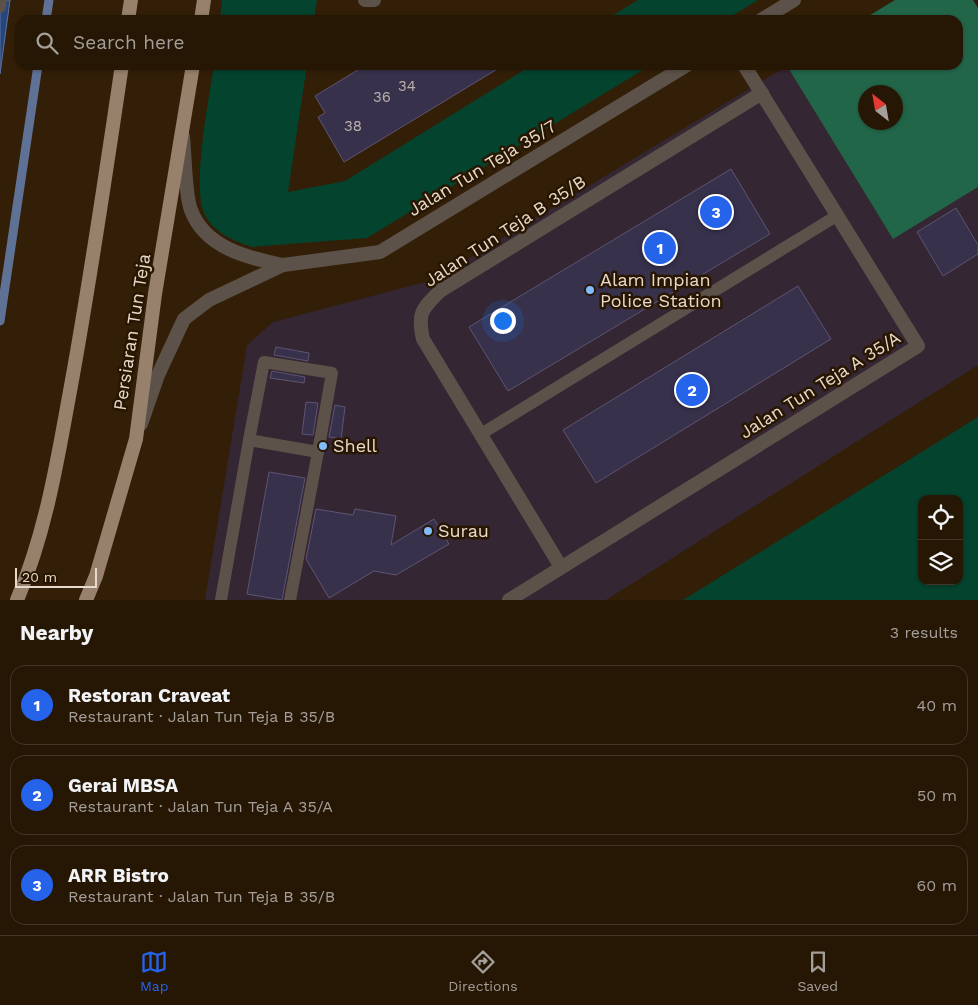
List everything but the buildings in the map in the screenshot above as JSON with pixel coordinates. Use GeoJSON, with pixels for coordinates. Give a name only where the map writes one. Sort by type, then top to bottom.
{"type":"FeatureCollection","features":[{"type":"Feature","properties":{"kind":"main road"},"geometry":{"type":"LineString","coordinates":[[129,15],[131,0]]}},
{"type":"Feature","properties":{"kind":"main road"},"geometry":{"type":"LineString","coordinates":[[202,15],[204,0]]}},
{"type":"Feature","properties":{"kind":"main road"},"geometry":{"type":"LineString","coordinates":[[18,600],[33,563],[61,441],[88,298],[121,70]]}},
{"type":"Feature","properties":{"kind":"main road","name":"Persiaran Tun Teja"},"geometry":{"type":"LineString","coordinates":[[86,600],[96,576],[136,438],[155,294],[192,70]]}},
{"type":"Feature","properties":{"kind":"street"},"geometry":{"type":"LineString","coordinates":[[364,0],[374,0]]}},
{"type":"Feature","properties":{"kind":"street"},"geometry":{"type":"LineString","coordinates":[[769,15],[794,0]]}},
{"type":"Feature","properties":{"kind":"street","name":"Jalan Tun Teja 35/7"},"geometry":{"type":"LineString","coordinates":[[283,265],[380,252],[679,70]]}},
{"type":"Feature","properties":{"kind":"street","name":"Jalan Tun Teja A 35/A"},"geometry":{"type":"LineString","coordinates":[[561,567],[918,346],[747,70]]}},
{"type":"Feature","properties":{"kind":"street","name":"Jalan Tun Teja B 35/B"},"geometry":{"type":"LineString","coordinates":[[561,567],[423,339],[418,320],[424,306],[440,291],[762,93]]}},
{"type":"Feature","properties":{"kind":"street"},"geometry":{"type":"LineString","coordinates":[[183,131],[190,210],[204,232],[225,248],[249,258],[283,265]]}},
{"type":"Feature","properties":{"kind":"street"},"geometry":{"type":"LineString","coordinates":[[136,438],[158,375],[184,319],[209,300],[283,265]]}},
{"type":"Feature","properties":{"kind":"street"},"geometry":{"type":"LineString","coordinates":[[509,600],[561,567]]}},
{"type":"Feature","properties":{"kind":"lane"},"geometry":{"type":"LineString","coordinates":[[0,7],[1,0]]}},
{"type":"Feature","properties":{"kind":"lane"},"geometry":{"type":"LineString","coordinates":[[481,434],[838,215]]}},
{"type":"Feature","properties":{"kind":"lane"},"geometry":{"type":"LineString","coordinates":[[221,600],[264,362],[332,373],[290,600]]}},
{"type":"Feature","properties":{"kind":"lane"},"geometry":{"type":"LineString","coordinates":[[249,440],[318,452]]}},
{"type":"Feature","properties":{"kind":"shaded area"},"geometry":{"type":"Polygon","coordinates":[[[780,70],[789,70],[893,239],[978,187],[978,365],[606,600],[205,600],[247,345],[273,322],[433,280],[780,70]]]}},
{"type":"Feature","properties":{"kind":"green space"},"geometry":{"type":"Polygon","coordinates":[[[222,0],[317,0],[315,15],[220,15],[222,0]]]}},
{"type":"Feature","properties":{"kind":"green space"},"geometry":{"type":"Polygon","coordinates":[[[638,0],[758,0],[733,15],[613,15],[638,0]]]}},
{"type":"Feature","properties":{"kind":"green space"},"geometry":{"type":"Polygon","coordinates":[[[895,0],[973,0],[978,8],[978,187],[893,239],[789,70],[963,70],[963,15],[870,15],[895,0]]]}},
{"type":"Feature","properties":{"kind":"green space"},"geometry":{"type":"Polygon","coordinates":[[[213,70],[306,70],[288,192],[345,181],[524,70],[643,70],[367,238],[252,247],[231,239],[218,231],[204,213],[201,200],[200,183],[205,119],[213,70]]]}},
{"type":"Feature","properties":{"kind":"green space"},"geometry":{"type":"Polygon","coordinates":[[[978,417],[978,600],[683,600],[978,417]]]}},
{"type":"Feature","properties":{"kind":"water"},"geometry":{"type":"Polygon","coordinates":[[[0,0],[10,0],[0,74],[0,0]]]}},
{"type":"Feature","properties":{"kind":"waterway"},"geometry":{"type":"LineString","coordinates":[[47,15],[49,0]]}},
{"type":"Feature","properties":{"kind":"waterway"},"geometry":{"type":"LineString","coordinates":[[0,321],[37,70]]}},
{"type":"Feature","properties":{"kind":"place","name":"ARR Bistro"},"geometry":{"type":"Point","coordinates":[716,212]}},
{"type":"Feature","properties":{"kind":"place","name":"Restoran Craveat"},"geometry":{"type":"Point","coordinates":[660,248]}},
{"type":"Feature","properties":{"kind":"place","name":"Alam Impian Police Station"},"geometry":{"type":"Point","coordinates":[590,290]}},
{"type":"Feature","properties":{"kind":"place","name":"Gerai MBSA"},"geometry":{"type":"Point","coordinates":[692,390]}},
{"type":"Feature","properties":{"kind":"place","name":"Shell"},"geometry":{"type":"Point","coordinates":[323,446]}},
{"type":"Feature","properties":{"kind":"place","name":"Surau"},"geometry":{"type":"Point","coordinates":[428,531]}}]}
